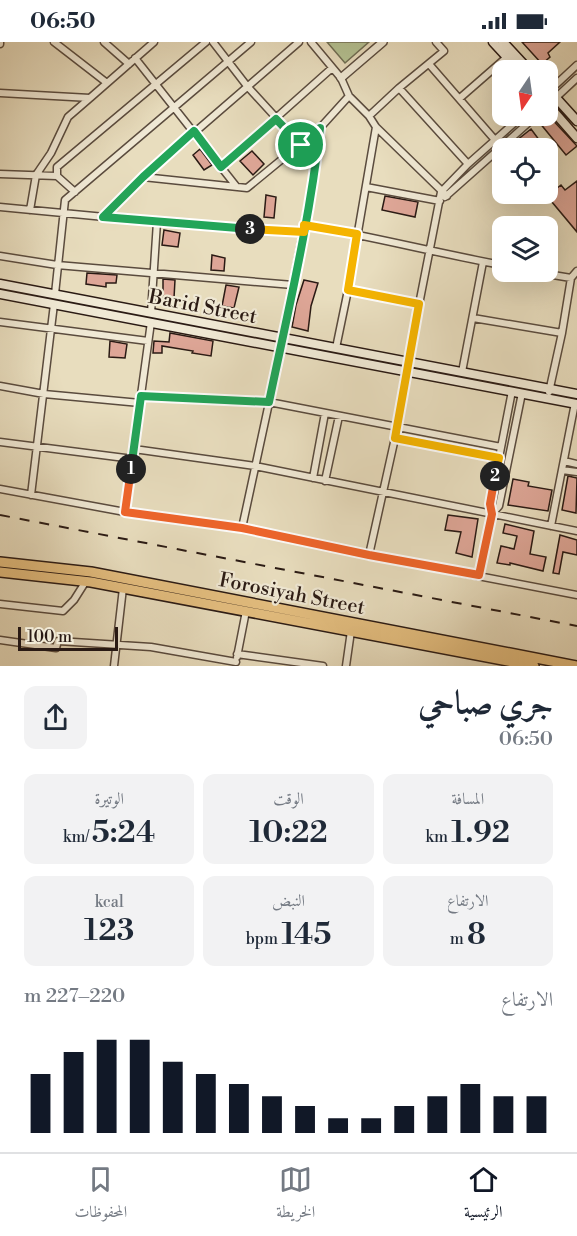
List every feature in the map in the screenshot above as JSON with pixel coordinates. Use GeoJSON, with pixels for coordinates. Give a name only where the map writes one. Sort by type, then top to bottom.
{"type":"FeatureCollection","features":[{"type":"Feature","properties":{"kind":"main road"},"geometry":{"type":"LineString","coordinates":[[493,42],[510,60]]}},
{"type":"Feature","properties":{"kind":"main road"},"geometry":{"type":"LineString","coordinates":[[503,42],[520,60]]}},
{"type":"Feature","properties":{"kind":"main road"},"geometry":{"type":"LineString","coordinates":[[558,101],[577,121]]}},
{"type":"Feature","properties":{"kind":"main road"},"geometry":{"type":"LineString","coordinates":[[558,116],[577,138]]}},
{"type":"Feature","properties":{"kind":"main road","name":"Barid Street"},"geometry":{"type":"LineString","coordinates":[[0,284],[151,322],[336,348],[512,391],[576,403]]}},
{"type":"Feature","properties":{"kind":"main road","name":"Barid Street"},"geometry":{"type":"LineString","coordinates":[[0,294],[151,313],[282,342],[407,366],[462,372],[577,394]]}},
{"type":"Feature","properties":{"kind":"main road","name":"Forosiyah Street"},"geometry":{"type":"LineString","coordinates":[[0,562],[91,572],[577,666]]}},
{"type":"Feature","properties":{"kind":"main road","name":"Forosiyah Street"},"geometry":{"type":"LineString","coordinates":[[0,572],[86,581],[351,631],[502,663],[534,666]]}},
{"type":"Feature","properties":{"kind":"street"},"geometry":{"type":"LineString","coordinates":[[54,42],[107,83]]}},
{"type":"Feature","properties":{"kind":"street"},"geometry":{"type":"LineString","coordinates":[[104,42],[129,64]]}},
{"type":"Feature","properties":{"kind":"street"},"geometry":{"type":"LineString","coordinates":[[30,210],[36,175],[51,153],[68,117],[129,64],[145,45],[154,42]]}},
{"type":"Feature","properties":{"kind":"street"},"geometry":{"type":"LineString","coordinates":[[57,176],[57,167],[206,42]]}},
{"type":"Feature","properties":{"kind":"street"},"geometry":{"type":"LineString","coordinates":[[213,42],[247,86],[301,145]]}},
{"type":"Feature","properties":{"kind":"street"},"geometry":{"type":"LineString","coordinates":[[31,495],[65,200],[251,42]]}},
{"type":"Feature","properties":{"kind":"street"},"geometry":{"type":"LineString","coordinates":[[103,217],[194,131],[299,42]]}},
{"type":"Feature","properties":{"kind":"street"},"geometry":{"type":"LineString","coordinates":[[311,42],[341,78],[349,96],[442,197]]}},
{"type":"Feature","properties":{"kind":"street"},"geometry":{"type":"LineString","coordinates":[[341,78],[383,42]]}},
{"type":"Feature","properties":{"kind":"street"},"geometry":{"type":"LineString","coordinates":[[369,117],[399,88],[444,51],[436,42]]}},
{"type":"Feature","properties":{"kind":"street"},"geometry":{"type":"LineString","coordinates":[[460,98],[507,57]]}},
{"type":"Feature","properties":{"kind":"street"},"geometry":{"type":"LineString","coordinates":[[135,58],[236,186]]}},
{"type":"Feature","properties":{"kind":"street"},"geometry":{"type":"LineString","coordinates":[[429,64],[493,138]]}},
{"type":"Feature","properties":{"kind":"street"},"geometry":{"type":"LineString","coordinates":[[558,84],[577,65]]}},
{"type":"Feature","properties":{"kind":"street"},"geometry":{"type":"LineString","coordinates":[[221,167],[332,69]]}},
{"type":"Feature","properties":{"kind":"street"},"geometry":{"type":"LineString","coordinates":[[558,88],[577,78]]}},
{"type":"Feature","properties":{"kind":"street"},"geometry":{"type":"LineString","coordinates":[[399,88],[468,164]]}},
{"type":"Feature","properties":{"kind":"street"},"geometry":{"type":"LineString","coordinates":[[0,93],[90,98]]}},
{"type":"Feature","properties":{"kind":"street"},"geometry":{"type":"LineString","coordinates":[[143,177],[246,188],[301,145],[349,96]]}},
{"type":"Feature","properties":{"kind":"street"},"geometry":{"type":"LineString","coordinates":[[497,138],[511,126]]}},
{"type":"Feature","properties":{"kind":"street"},"geometry":{"type":"LineString","coordinates":[[366,187],[442,197],[524,126]]}},
{"type":"Feature","properties":{"kind":"street"},"geometry":{"type":"LineString","coordinates":[[336,348],[376,127]]}},
{"type":"Feature","properties":{"kind":"street"},"geometry":{"type":"LineString","coordinates":[[242,528],[304,232],[320,128]]}},
{"type":"Feature","properties":{"kind":"street"},"geometry":{"type":"LineString","coordinates":[[369,555],[395,438],[419,304],[442,197],[468,164],[492,143]]}},
{"type":"Feature","properties":{"kind":"street"},"geometry":{"type":"LineString","coordinates":[[0,174],[57,176],[75,192]]}},
{"type":"Feature","properties":{"kind":"street"},"geometry":{"type":"LineString","coordinates":[[0,207],[158,222],[304,232]]}},
{"type":"Feature","properties":{"kind":"street"},"geometry":{"type":"LineString","coordinates":[[151,313],[158,222]]}},
{"type":"Feature","properties":{"kind":"street"},"geometry":{"type":"LineString","coordinates":[[304,225],[492,263]]}},
{"type":"Feature","properties":{"kind":"street"},"geometry":{"type":"LineString","coordinates":[[0,256],[57,265],[293,285]]}},
{"type":"Feature","properties":{"kind":"street"},"geometry":{"type":"LineString","coordinates":[[462,372],[483,262]]}},
{"type":"Feature","properties":{"kind":"street"},"geometry":{"type":"LineString","coordinates":[[549,398],[549,388],[562,333],[571,278],[577,271]]}},
{"type":"Feature","properties":{"kind":"street"},"geometry":{"type":"LineString","coordinates":[[558,276],[571,278]]}},
{"type":"Feature","properties":{"kind":"street"},"geometry":{"type":"LineString","coordinates":[[348,290],[419,304]]}},
{"type":"Feature","properties":{"kind":"street"},"geometry":{"type":"LineString","coordinates":[[473,318],[562,333]]}},
{"type":"Feature","properties":{"kind":"street"},"geometry":{"type":"LineString","coordinates":[[0,322],[148,341]]}},
{"type":"Feature","properties":{"kind":"street"},"geometry":{"type":"LineString","coordinates":[[125,512],[151,322]]}},
{"type":"Feature","properties":{"kind":"street"},"geometry":{"type":"LineString","coordinates":[[0,387],[44,394],[141,400],[269,402],[501,447]]}},
{"type":"Feature","properties":{"kind":"street"},"geometry":{"type":"LineString","coordinates":[[479,575],[492,514],[490,504],[512,391]]}},
{"type":"Feature","properties":{"kind":"street"},"geometry":{"type":"LineString","coordinates":[[492,514],[499,506],[522,393]]}},
{"type":"Feature","properties":{"kind":"street"},"geometry":{"type":"LineString","coordinates":[[551,526],[576,403]]}},
{"type":"Feature","properties":{"kind":"street"},"geometry":{"type":"LineString","coordinates":[[313,478],[326,413]]}},
{"type":"Feature","properties":{"kind":"street"},"geometry":{"type":"LineString","coordinates":[[325,481],[339,416]]}},
{"type":"Feature","properties":{"kind":"street"},"geometry":{"type":"LineString","coordinates":[[395,438],[499,458]]}},
{"type":"Feature","properties":{"kind":"street"},"geometry":{"type":"LineString","coordinates":[[0,442],[133,459]]}},
{"type":"Feature","properties":{"kind":"street"},"geometry":{"type":"LineString","coordinates":[[134,449],[255,466],[577,531]]}},
{"type":"Feature","properties":{"kind":"street"},"geometry":{"type":"LineString","coordinates":[[564,461],[577,464]]}},
{"type":"Feature","properties":{"kind":"street"},"geometry":{"type":"LineString","coordinates":[[562,470],[577,472]]}},
{"type":"Feature","properties":{"kind":"street"},"geometry":{"type":"LineString","coordinates":[[0,489],[125,512],[242,528],[577,595]]}},
{"type":"Feature","properties":{"kind":"street"},"geometry":{"type":"LineString","coordinates":[[0,604],[63,611],[75,600],[86,581]]}},
{"type":"Feature","properties":{"kind":"street"},"geometry":{"type":"LineString","coordinates":[[114,666],[123,588]]}},
{"type":"Feature","properties":{"kind":"street"},"geometry":{"type":"LineString","coordinates":[[0,640],[56,648],[58,641],[151,647],[236,664],[246,611]]}},
{"type":"Feature","properties":{"kind":"street"},"geometry":{"type":"LineString","coordinates":[[346,666],[351,631]]}},
{"type":"Feature","properties":{"kind":"street"},"geometry":{"type":"LineString","coordinates":[[237,654],[322,666]]}},
{"type":"Feature","properties":{"kind":"green space"},"geometry":{"type":"Polygon","coordinates":[[[327,42],[369,42],[345,63],[327,42]]]}},
{"type":"Feature","properties":{"kind":"building"},"geometry":{"type":"Polygon","coordinates":[[[522,42],[560,42],[548,53],[550,57],[547,60],[538,60],[522,42]]]}},
{"type":"Feature","properties":{"kind":"building"},"geometry":{"type":"Polygon","coordinates":[[[542,126],[558,126],[577,146],[566,155],[558,145],[558,138],[552,138],[542,126]]]}},
{"type":"Feature","properties":{"kind":"building"},"geometry":{"type":"Polygon","coordinates":[[[531,129],[538,138],[520,138],[531,129]]]}},
{"type":"Feature","properties":{"kind":"building"},"geometry":{"type":"Polygon","coordinates":[[[200,149],[212,165],[204,170],[193,155],[200,149]]]}},
{"type":"Feature","properties":{"kind":"building"},"geometry":{"type":"Polygon","coordinates":[[[252,151],[264,164],[253,175],[240,161],[252,151]]]}},
{"type":"Feature","properties":{"kind":"building"},"geometry":{"type":"Polygon","coordinates":[[[577,181],[577,232],[554,204],[558,204],[558,187],[561,185],[565,190],[577,181]]]}},
{"type":"Feature","properties":{"kind":"building"},"geometry":{"type":"Polygon","coordinates":[[[266,195],[276,197],[274,218],[264,217],[266,195]]]}},
{"type":"Feature","properties":{"kind":"building"},"geometry":{"type":"Polygon","coordinates":[[[385,196],[418,202],[415,217],[382,210],[385,196]]]}},
{"type":"Feature","properties":{"kind":"building"},"geometry":{"type":"Polygon","coordinates":[[[164,230],[180,233],[178,247],[162,245],[164,230]]]}},
{"type":"Feature","properties":{"kind":"building"},"geometry":{"type":"Polygon","coordinates":[[[212,255],[225,258],[224,271],[211,270],[212,255]]]}},
{"type":"Feature","properties":{"kind":"building"},"geometry":{"type":"Polygon","coordinates":[[[87,273],[117,275],[116,283],[106,283],[106,287],[86,284],[87,273]]]}},
{"type":"Feature","properties":{"kind":"building"},"geometry":{"type":"Polygon","coordinates":[[[163,279],[175,280],[174,298],[163,297],[163,279]]]}},
{"type":"Feature","properties":{"kind":"building"},"geometry":{"type":"Polygon","coordinates":[[[304,280],[318,283],[311,306],[308,331],[292,327],[304,280]]]}},
{"type":"Feature","properties":{"kind":"building"},"geometry":{"type":"Polygon","coordinates":[[[226,285],[239,287],[234,308],[222,306],[226,285]]]}},
{"type":"Feature","properties":{"kind":"building"},"geometry":{"type":"Polygon","coordinates":[[[170,333],[213,341],[211,356],[162,346],[162,353],[153,353],[154,341],[169,342],[170,333]]]}},
{"type":"Feature","properties":{"kind":"building"},"geometry":{"type":"Polygon","coordinates":[[[110,341],[127,344],[125,358],[109,357],[110,341]]]}},
{"type":"Feature","properties":{"kind":"building"},"geometry":{"type":"Polygon","coordinates":[[[568,476],[577,478],[576,513],[562,510],[568,476]]]}},
{"type":"Feature","properties":{"kind":"building"},"geometry":{"type":"Polygon","coordinates":[[[513,479],[529,482],[528,486],[552,490],[548,511],[508,505],[513,479]]]}},
{"type":"Feature","properties":{"kind":"building"},"geometry":{"type":"Polygon","coordinates":[[[448,515],[478,519],[472,557],[456,553],[461,532],[445,530],[448,515]]]}},
{"type":"Feature","properties":{"kind":"building"},"geometry":{"type":"Polygon","coordinates":[[[505,524],[534,531],[530,554],[546,557],[543,571],[510,563],[510,565],[497,563],[501,546],[514,549],[517,536],[503,533],[505,524]]]}},
{"type":"Feature","properties":{"kind":"building"},"geometry":{"type":"Polygon","coordinates":[[[560,535],[577,540],[577,555],[563,552],[559,574],[553,573],[560,535]]]}},
{"type":"Feature","properties":{"kind":"railway"},"geometry":{"type":"LineString","coordinates":[[0,515],[577,626]]}},
{"type":"Feature","properties":{"kind":"route"},"geometry":{"type":"LineString","coordinates":[[301,145],[276,119],[221,167],[194,131],[103,217],[304,232],[304,225],[357,234],[348,290],[419,304],[395,438],[499,458],[490,504],[492,514],[479,575],[242,528],[125,512],[141,396],[269,402],[304,232],[304,225],[316,164],[320,128],[301,145]]}}]}
